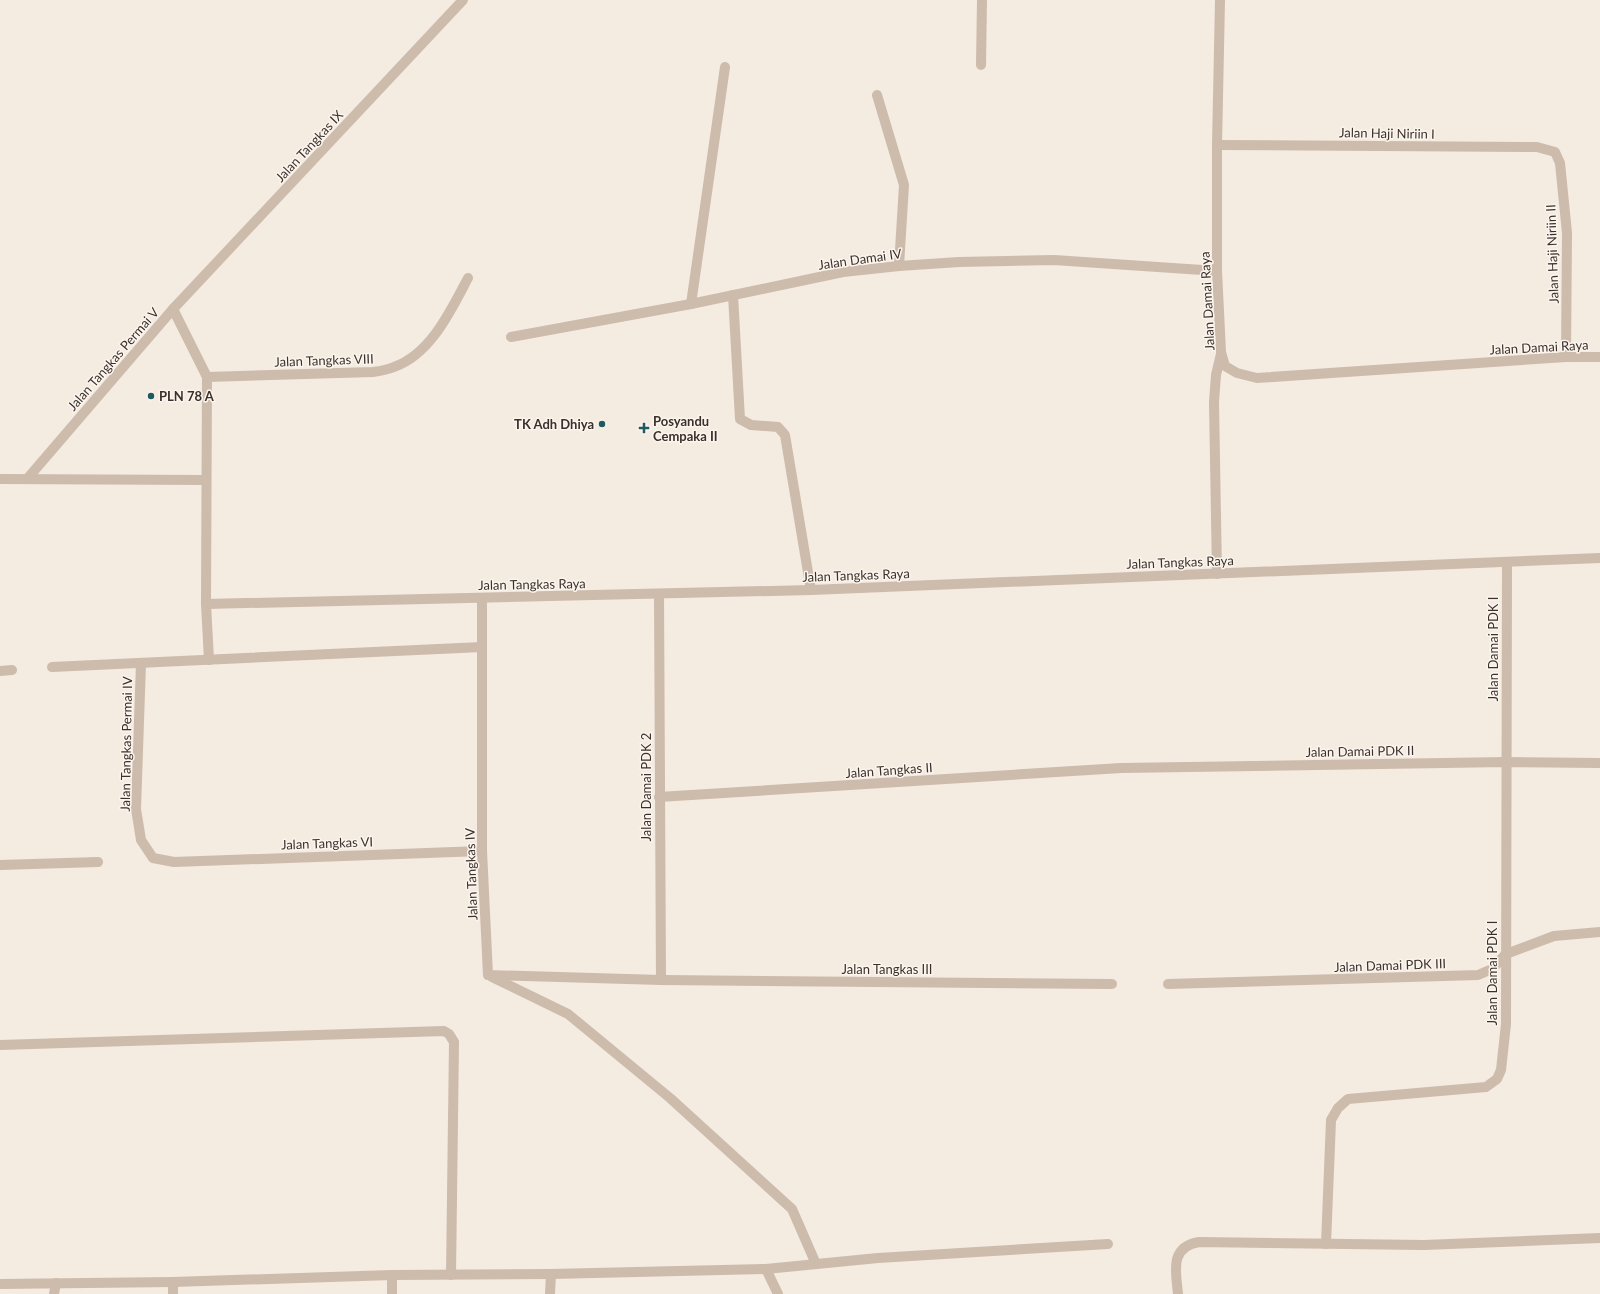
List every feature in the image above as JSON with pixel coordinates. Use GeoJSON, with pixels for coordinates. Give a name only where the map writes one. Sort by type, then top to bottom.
{"type":"FeatureCollection","features":[{"type":"Feature","properties":{"kind":"street","name":"Jalan Tangkas IX"},"geometry":{"type":"LineString","coordinates":[[173,309],[463,0]]}},
{"type":"Feature","properties":{"kind":"street"},"geometry":{"type":"LineString","coordinates":[[981,65],[982,0]]}},
{"type":"Feature","properties":{"kind":"street","name":"Jalan Damai Raya"},"geometry":{"type":"LineString","coordinates":[[1220,0],[1217,145],[1217,271],[1221,352],[1225,366],[1236,373],[1258,378],[1566,357],[1600,357]]}},
{"type":"Feature","properties":{"kind":"street"},"geometry":{"type":"LineString","coordinates":[[691,304],[725,67]]}},
{"type":"Feature","properties":{"kind":"street"},"geometry":{"type":"LineString","coordinates":[[877,95],[904,185],[899,266]]}},
{"type":"Feature","properties":{"kind":"street","name":"Jalan Haji Niriin I"},"geometry":{"type":"LineString","coordinates":[[1217,145],[1537,147],[1555,152]]}},
{"type":"Feature","properties":{"kind":"street","name":"Jalan Haji Niriin II"},"geometry":{"type":"LineString","coordinates":[[1555,152],[1560,163],[1567,233],[1566,357]]}},
{"type":"Feature","properties":{"kind":"street","name":"Jalan Damai IV"},"geometry":{"type":"LineString","coordinates":[[511,337],[691,304],[843,272],[899,266],[959,262],[1054,260],[1217,271]]}},
{"type":"Feature","properties":{"kind":"street","name":"Jalan Tangkas VIII"},"geometry":{"type":"LineString","coordinates":[[207,377],[373,372],[395,367],[417,354],[438,332],[468,278]]}},
{"type":"Feature","properties":{"kind":"street"},"geometry":{"type":"LineString","coordinates":[[733,295],[740,419],[751,425],[778,427],[785,435],[811,590]]}},
{"type":"Feature","properties":{"kind":"street","name":"Jalan Tangkas Permai V"},"geometry":{"type":"LineString","coordinates":[[27,479],[173,309],[207,377],[206,480]]}},
{"type":"Feature","properties":{"kind":"street"},"geometry":{"type":"LineString","coordinates":[[1217,574],[1214,402],[1216,376],[1221,352]]}},
{"type":"Feature","properties":{"kind":"street"},"geometry":{"type":"LineString","coordinates":[[0,480],[206,480],[206,604],[209,660]]}},
{"type":"Feature","properties":{"kind":"street"},"geometry":{"type":"LineString","coordinates":[[1507,563],[1600,558]]}},
{"type":"Feature","properties":{"kind":"street","name":"Jalan Tangkas Raya"},"geometry":{"type":"LineString","coordinates":[[206,604],[811,590],[1507,563]]}},
{"type":"Feature","properties":{"kind":"street","name":"Jalan Damai PDK I"},"geometry":{"type":"LineString","coordinates":[[1326,1244],[1332,1120],[1338,1108],[1348,1099],[1486,1087],[1497,1079],[1502,1070],[1506,1024],[1507,563]]}},
{"type":"Feature","properties":{"kind":"street","name":"Jalan Damai PDK 2"},"geometry":{"type":"LineString","coordinates":[[659,594],[661,980]]}},
{"type":"Feature","properties":{"kind":"street","name":"Jalan Tangkas IV"},"geometry":{"type":"LineString","coordinates":[[482,598],[482,851],[488,976]]}},
{"type":"Feature","properties":{"kind":"street","name":"Jalan Tangkas Permai IV"},"geometry":{"type":"LineString","coordinates":[[174,862],[153,858],[142,840],[139,828],[136,809],[141,663],[482,647]]}},
{"type":"Feature","properties":{"kind":"street"},"geometry":{"type":"LineString","coordinates":[[52,667],[141,663]]}},
{"type":"Feature","properties":{"kind":"street"},"geometry":{"type":"LineString","coordinates":[[0,671],[12,670]]}},
{"type":"Feature","properties":{"kind":"street","name":"Jalan Damai PDK II"},"geometry":{"type":"LineString","coordinates":[[1121,768],[1506,762],[1600,763]]}},
{"type":"Feature","properties":{"kind":"street","name":"Jalan Tangkas II"},"geometry":{"type":"LineString","coordinates":[[659,797],[1121,768]]}},
{"type":"Feature","properties":{"kind":"street","name":"Jalan Tangkas VI"},"geometry":{"type":"LineString","coordinates":[[174,862],[482,851]]}},
{"type":"Feature","properties":{"kind":"street"},"geometry":{"type":"LineString","coordinates":[[0,865],[98,862]]}},
{"type":"Feature","properties":{"kind":"street","name":"Jalan Damai PDK III"},"geometry":{"type":"LineString","coordinates":[[1168,984],[1478,976],[1492,969],[1506,954],[1554,936],[1600,932]]}},
{"type":"Feature","properties":{"kind":"street"},"geometry":{"type":"LineString","coordinates":[[488,976],[661,980]]}},
{"type":"Feature","properties":{"kind":"street"},"geometry":{"type":"LineString","coordinates":[[488,976],[568,1014],[670,1098],[792,1209],[816,1264]]}},
{"type":"Feature","properties":{"kind":"street","name":"Jalan Tangkas III"},"geometry":{"type":"LineString","coordinates":[[661,980],[1112,984]]}},
{"type":"Feature","properties":{"kind":"street"},"geometry":{"type":"LineString","coordinates":[[0,1045],[444,1031],[449,1034],[454,1042],[451,1275]]}},
{"type":"Feature","properties":{"kind":"street"},"geometry":{"type":"LineString","coordinates":[[1178,1294],[1175,1262],[1182,1249],[1190,1243],[1424,1245],[1600,1238]]}},
{"type":"Feature","properties":{"kind":"street"},"geometry":{"type":"LineString","coordinates":[[0,1284],[173,1282],[392,1275],[551,1274],[766,1269],[878,1258],[1108,1244]]}},
{"type":"Feature","properties":{"kind":"street"},"geometry":{"type":"LineString","coordinates":[[766,1269],[778,1294]]}},
{"type":"Feature","properties":{"kind":"street"},"geometry":{"type":"LineString","coordinates":[[550,1294],[551,1274]]}},
{"type":"Feature","properties":{"kind":"street"},"geometry":{"type":"LineString","coordinates":[[392,1275],[392,1294]]}},
{"type":"Feature","properties":{"kind":"street"},"geometry":{"type":"LineString","coordinates":[[173,1282],[173,1294]]}},
{"type":"Feature","properties":{"kind":"street"},"geometry":{"type":"LineString","coordinates":[[54,1294],[56,1283]]}},
{"type":"Feature","properties":{"kind":"place","name":"PLN 78 A"},"geometry":{"type":"Point","coordinates":[151,396]}},
{"type":"Feature","properties":{"kind":"place","name":"TK Adh Dhiya"},"geometry":{"type":"Point","coordinates":[602,424]}},
{"type":"Feature","properties":{"kind":"place","name":"Posyandu Cempaka II"},"geometry":{"type":"Point","coordinates":[644,428]}}]}
